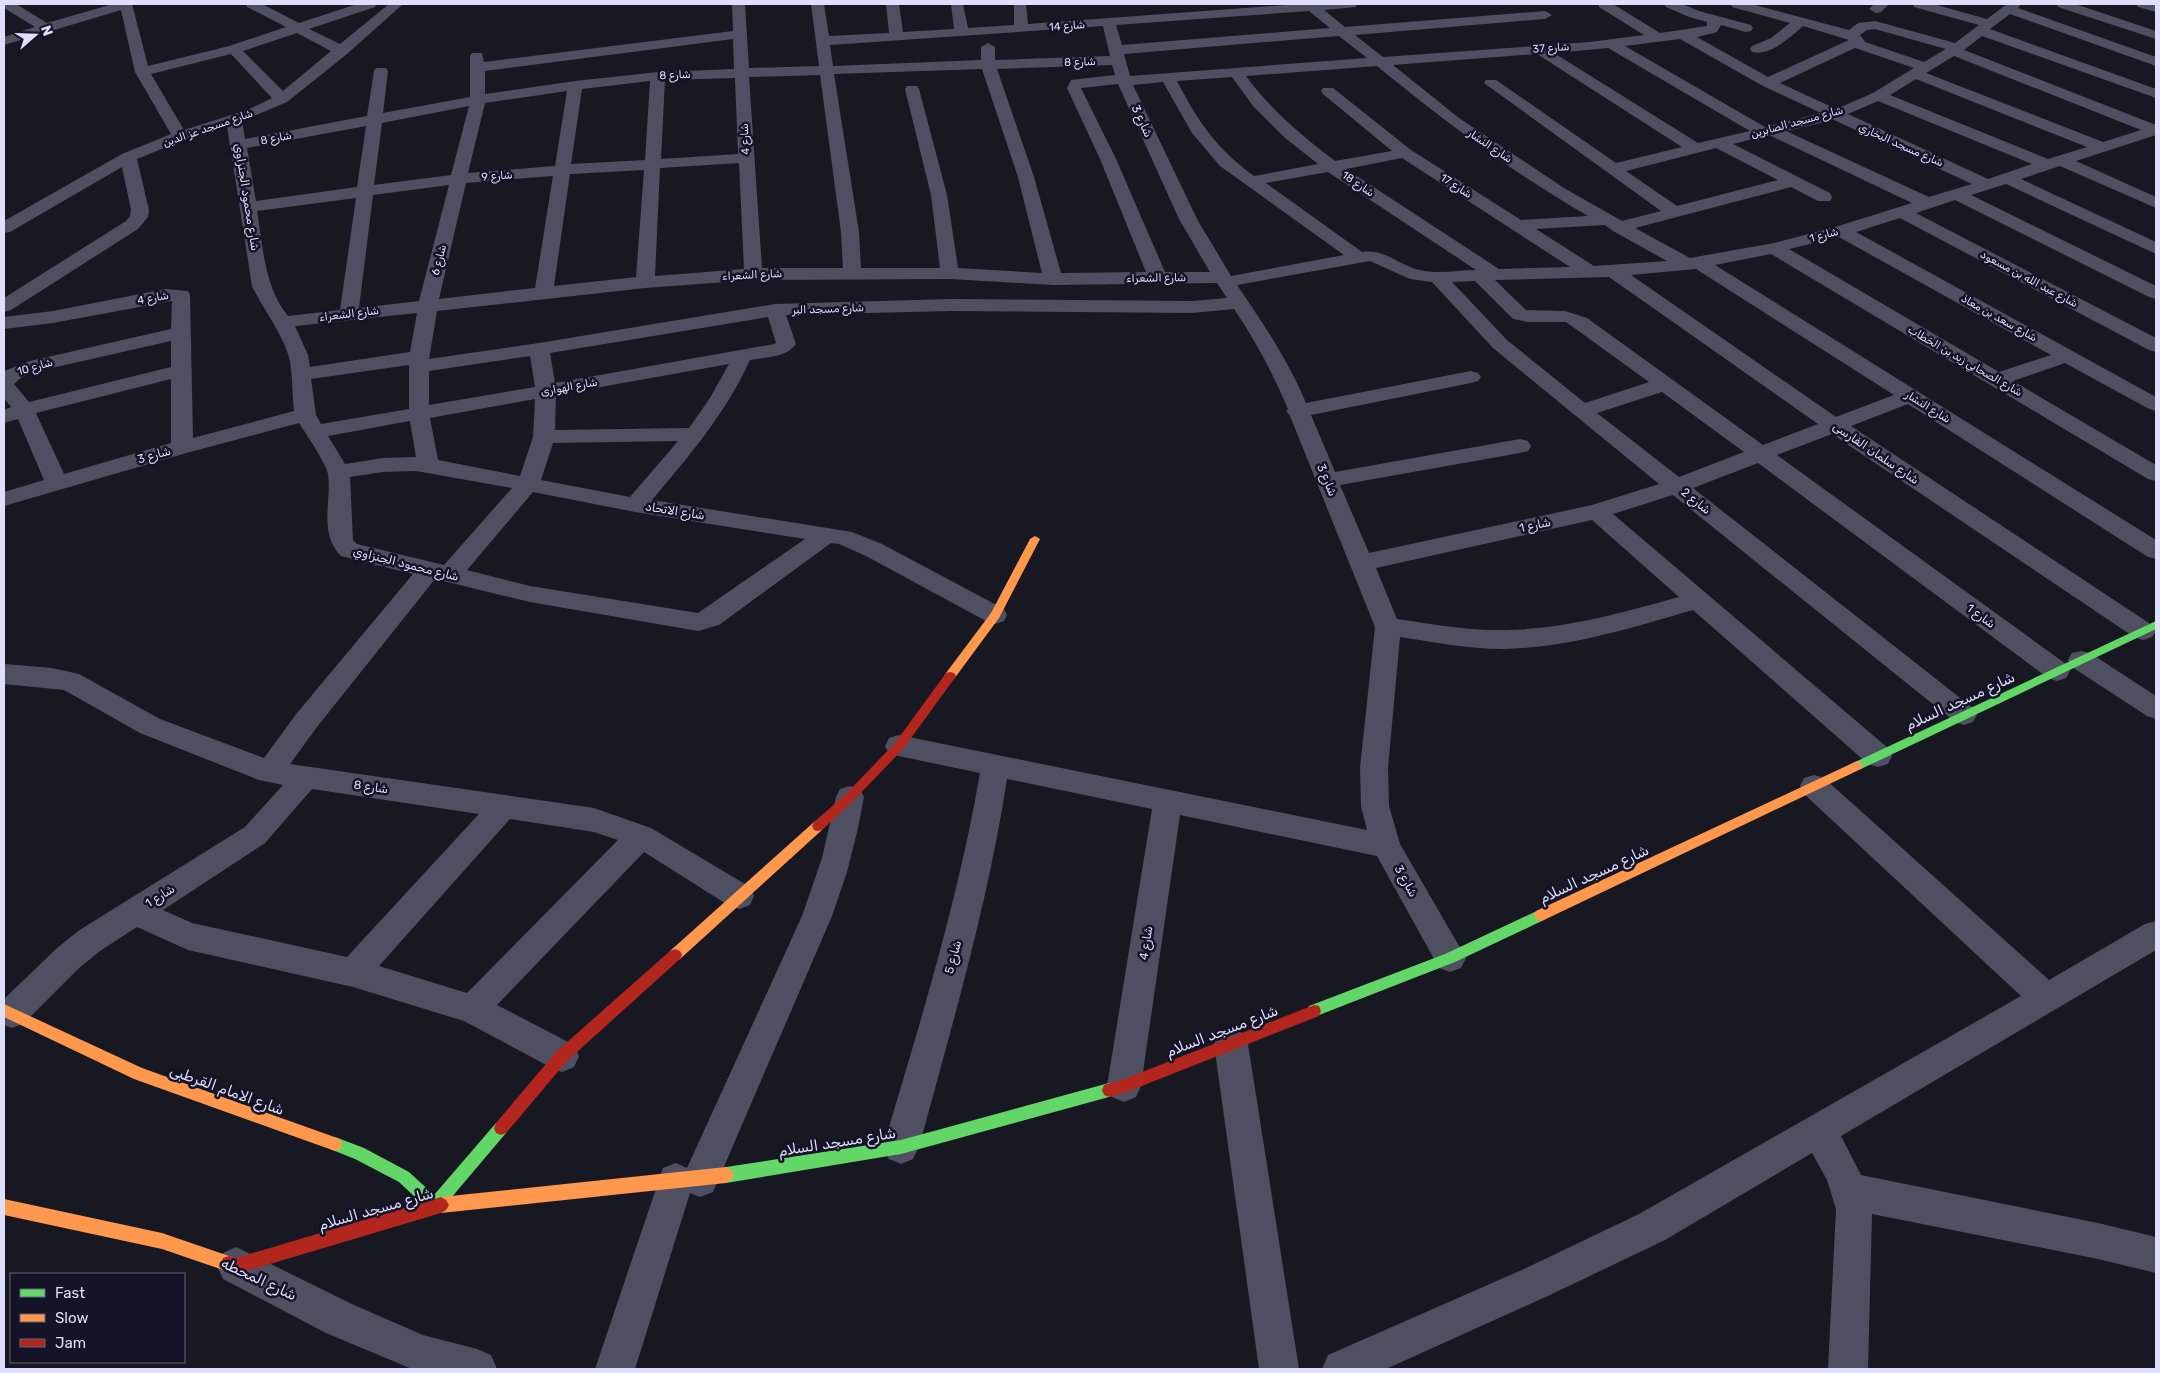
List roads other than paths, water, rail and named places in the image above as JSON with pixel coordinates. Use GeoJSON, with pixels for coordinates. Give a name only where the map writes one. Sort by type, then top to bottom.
{"type":"FeatureCollection","features":[{"type":"Feature","properties":{"kind":"street"},"geometry":{"type":"LineString","coordinates":[[7,4],[45,28]]}},
{"type":"Feature","properties":{"kind":"street"},"geometry":{"type":"LineString","coordinates":[[4,42],[126,4],[142,72],[180,136]]}},
{"type":"Feature","properties":{"kind":"street"},"geometry":{"type":"LineString","coordinates":[[252,4],[342,51]]}},
{"type":"Feature","properties":{"kind":"street"},"geometry":{"type":"LineString","coordinates":[[142,72],[234,49],[370,4]]}},
{"type":"Feature","properties":{"kind":"street","name":"شارع مسجد عز الدين"},"geometry":{"type":"LineString","coordinates":[[7,223],[128,157],[180,136],[269,106],[282,99],[397,4]]}},
{"type":"Feature","properties":{"kind":"street","name":"شارع 4"},"geometry":{"type":"LineString","coordinates":[[738,4],[753,274]]}},
{"type":"Feature","properties":{"kind":"street"},"geometry":{"type":"LineString","coordinates":[[816,4],[850,232],[852,272]]}},
{"type":"Feature","properties":{"kind":"street"},"geometry":{"type":"LineString","coordinates":[[892,4],[897,37]]}},
{"type":"Feature","properties":{"kind":"street"},"geometry":{"type":"LineString","coordinates":[[957,4],[962,33]]}},
{"type":"Feature","properties":{"kind":"street"},"geometry":{"type":"LineString","coordinates":[[1020,4],[1021,29]]}},
{"type":"Feature","properties":{"kind":"street","name":"شارع 14"},"geometry":{"type":"LineString","coordinates":[[822,41],[987,32],[1095,19],[1155,19],[1351,4]]}},
{"type":"Feature","properties":{"kind":"street"},"geometry":{"type":"LineString","coordinates":[[1528,4],[1560,25]]}},
{"type":"Feature","properties":{"kind":"street"},"geometry":{"type":"LineString","coordinates":[[1604,4],[1658,38]]}},
{"type":"Feature","properties":{"kind":"street"},"geometry":{"type":"LineString","coordinates":[[1671,4],[1712,20],[1746,28]]}},
{"type":"Feature","properties":{"kind":"street"},"geometry":{"type":"LineString","coordinates":[[1694,14],[1715,4]]}},
{"type":"Feature","properties":{"kind":"street"},"geometry":{"type":"LineString","coordinates":[[1737,4],[1801,21],[1853,39],[1920,71],[2102,148]]}},
{"type":"Feature","properties":{"kind":"street"},"geometry":{"type":"LineString","coordinates":[[1777,15],[1796,4]]}},
{"type":"Feature","properties":{"kind":"street"},"geometry":{"type":"LineString","coordinates":[[1919,4],[1987,27],[2156,94]]}},
{"type":"Feature","properties":{"kind":"street"},"geometry":{"type":"LineString","coordinates":[[2063,4],[2156,35]]}},
{"type":"Feature","properties":{"kind":"street"},"geometry":{"type":"LineString","coordinates":[[2143,4],[2156,8]]}},
{"type":"Feature","properties":{"kind":"street"},"geometry":{"type":"LineString","coordinates":[[1146,5],[1155,19]]}},
{"type":"Feature","properties":{"kind":"street"},"geometry":{"type":"LineString","coordinates":[[268,12],[284,6]]}},
{"type":"Feature","properties":{"kind":"street","name":"شارع النشار"},"geometry":{"type":"LineString","coordinates":[[1310,6],[1454,122],[1558,192],[1613,223],[1694,264],[1910,396],[2156,551]]}},
{"type":"Feature","properties":{"kind":"street"},"geometry":{"type":"LineString","coordinates":[[2012,6],[2156,62]]}},
{"type":"Feature","properties":{"kind":"street","name":"شارع مسجد الصابرين"},"geometry":{"type":"LineString","coordinates":[[1612,169],[1834,115],[1878,96],[1956,49],[2012,6]]}},
{"type":"Feature","properties":{"kind":"street"},"geometry":{"type":"LineString","coordinates":[[1158,278],[1108,159],[1074,88],[1076,83],[1120,68],[1344,32],[1545,15]]}},
{"type":"Feature","properties":{"kind":"street","name":"شارع 3"},"geometry":{"type":"LineString","coordinates":[[1095,19],[1120,68],[1191,225],[1264,339],[1278,365],[1388,627],[1374,768],[1375,806],[1386,846],[1450,958]]}},
{"type":"Feature","properties":{"kind":"street","name":"شارع 37"},"geometry":{"type":"LineString","coordinates":[[1120,68],[1168,78],[1590,46],[1683,35],[1712,29],[1714,24],[1712,20]]}},
{"type":"Feature","properties":{"kind":"street"},"geometry":{"type":"LineString","coordinates":[[1757,49],[1776,41],[1801,21]]}},
{"type":"Feature","properties":{"kind":"street"},"geometry":{"type":"LineString","coordinates":[[1768,83],[1853,39],[1863,26],[1876,25],[1956,49],[2153,133]]}},
{"type":"Feature","properties":{"kind":"street"},"geometry":{"type":"LineString","coordinates":[[987,32],[988,64],[1026,177],[1053,279]]}},
{"type":"Feature","properties":{"kind":"street","name":"شارع 6"},"geometry":{"type":"LineString","coordinates":[[428,465],[419,414],[419,361],[428,305],[478,100],[478,61],[740,34]]}},
{"type":"Feature","properties":{"kind":"street"},"geometry":{"type":"LineString","coordinates":[[1575,35],[1590,46]]}},
{"type":"Feature","properties":{"kind":"street","name":"شارع مسجد البخاري"},"geometry":{"type":"LineString","coordinates":[[1683,35],[1768,83],[1988,185]]}},
{"type":"Feature","properties":{"kind":"street"},"geometry":{"type":"LineString","coordinates":[[1610,43],[1766,131],[1929,204]]}},
{"type":"Feature","properties":{"kind":"street"},"geometry":{"type":"LineString","coordinates":[[234,49],[282,99]]}},
{"type":"Feature","properties":{"kind":"street"},"geometry":{"type":"LineString","coordinates":[[1538,49],[1696,148]]}},
{"type":"Feature","properties":{"kind":"street","name":"شارع 8"},"geometry":{"type":"LineString","coordinates":[[238,145],[478,100],[575,85],[658,76],[988,64],[1120,68]]}},
{"type":"Feature","properties":{"kind":"street"},"geometry":{"type":"LineString","coordinates":[[349,314],[381,71]]}},
{"type":"Feature","properties":{"kind":"street","name":"شارع 18"},"geometry":{"type":"LineString","coordinates":[[1236,73],[1258,103],[1290,134],[1332,167],[1488,275]]}},
{"type":"Feature","properties":{"kind":"street"},"geometry":{"type":"LineString","coordinates":[[645,282],[658,76]]}},
{"type":"Feature","properties":{"kind":"street"},"geometry":{"type":"LineString","coordinates":[[1168,78],[1194,126],[1207,144],[1226,163],[1359,258]]}},
{"type":"Feature","properties":{"kind":"street"},"geometry":{"type":"LineString","coordinates":[[1491,83],[1674,212]]}},
{"type":"Feature","properties":{"kind":"street"},"geometry":{"type":"LineString","coordinates":[[544,293],[575,85]]}},
{"type":"Feature","properties":{"kind":"street"},"geometry":{"type":"LineString","coordinates":[[912,89],[939,195],[950,273]]}},
{"type":"Feature","properties":{"kind":"street","name":"شارع 17"},"geometry":{"type":"LineString","coordinates":[[1328,91],[1405,153],[1591,272]]}},
{"type":"Feature","properties":{"kind":"street"},"geometry":{"type":"LineString","coordinates":[[1878,96],[2156,203]]}},
{"type":"Feature","properties":{"kind":"street","name":"شارع محمود الجنزاوي"},"geometry":{"type":"LineString","coordinates":[[234,119],[261,286],[273,310],[283,322],[298,355],[310,423],[339,472],[342,543],[349,550],[530,594],[698,622],[715,615],[827,534]]}},
{"type":"Feature","properties":{"kind":"street","name":"شارع 1"},"geometry":{"type":"LineString","coordinates":[[1224,279],[1370,256],[1381,258],[1411,274],[1437,277],[1613,271],[1694,264],[1774,248],[1841,231],[2153,133]]}},
{"type":"Feature","properties":{"kind":"street"},"geometry":{"type":"LineString","coordinates":[[1718,143],[1824,197]]}},
{"type":"Feature","properties":{"kind":"street"},"geometry":{"type":"LineString","coordinates":[[1252,181],[1405,153]]}},
{"type":"Feature","properties":{"kind":"street"},"geometry":{"type":"LineString","coordinates":[[4,306],[132,225],[139,217],[140,210],[128,157]]}},
{"type":"Feature","properties":{"kind":"street","name":"شارع 9"},"geometry":{"type":"LineString","coordinates":[[248,207],[459,180],[562,170],[746,158]]}},
{"type":"Feature","properties":{"kind":"street"},"geometry":{"type":"LineString","coordinates":[[2007,178],[2156,249]]}},
{"type":"Feature","properties":{"kind":"street"},"geometry":{"type":"LineString","coordinates":[[1518,225],[1613,223],[1674,212],[1794,181]]}},
{"type":"Feature","properties":{"kind":"street"},"geometry":{"type":"LineString","coordinates":[[1958,195],[2156,293]]}},
{"type":"Feature","properties":{"kind":"street","name":"شارع عبد الله بن مسعود"},"geometry":{"type":"LineString","coordinates":[[1902,212],[2156,346]]}},
{"type":"Feature","properties":{"kind":"street","name":"شارع سعد بن معاذ"},"geometry":{"type":"LineString","coordinates":[[1841,231],[2156,405]]}},
{"type":"Feature","properties":{"kind":"street","name":"شارع الصحابي زيد بن الخطاب"},"geometry":{"type":"LineString","coordinates":[[1774,248],[2156,474]]}},
{"type":"Feature","properties":{"kind":"street","name":"شارع سلمان الفارسى"},"geometry":{"type":"LineString","coordinates":[[1613,271],[1834,425],[2150,628]]}},
{"type":"Feature","properties":{"kind":"street","name":"شارع الشعراء"},"geometry":{"type":"LineString","coordinates":[[283,322],[645,282],[753,274],[950,273],[1053,279],[1224,279]]}},
{"type":"Feature","properties":{"kind":"street","name":"شارع 1"},"geometry":{"type":"LineString","coordinates":[[1488,275],[1520,315],[1527,317],[1556,315],[1573,318],[2057,671]]}},
{"type":"Feature","properties":{"kind":"street","name":"شارع 2"},"geometry":{"type":"LineString","coordinates":[[1437,277],[1500,344],[1964,715]]}},
{"type":"Feature","properties":{"kind":"street","name":"شارع 4"},"geometry":{"type":"LineString","coordinates":[[4,323],[53,317],[175,294],[181,296],[182,447]]}},
{"type":"Feature","properties":{"kind":"street","name":"شارع مسجد البر"},"geometry":{"type":"LineString","coordinates":[[300,374],[539,349],[775,310],[951,305],[1192,307],[1240,303]]}},
{"type":"Feature","properties":{"kind":"street","name":"شارع الهوارى"},"geometry":{"type":"LineString","coordinates":[[310,423],[419,414],[780,349],[786,344],[775,310]]}},
{"type":"Feature","properties":{"kind":"street","name":"شارع 10"},"geometry":{"type":"LineString","coordinates":[[57,484],[24,410],[4,384],[7,377],[17,371],[182,333]]}},
{"type":"Feature","properties":{"kind":"street"},"geometry":{"type":"LineString","coordinates":[[269,772],[307,720],[439,572],[528,484],[544,437],[546,391],[539,349]]}},
{"type":"Feature","properties":{"kind":"street"},"geometry":{"type":"LineString","coordinates":[[636,505],[716,407],[728,388],[742,356]]}},
{"type":"Feature","properties":{"kind":"street"},"geometry":{"type":"LineString","coordinates":[[1998,379],[2067,356]]}},
{"type":"Feature","properties":{"kind":"street"},"geometry":{"type":"LineString","coordinates":[[4,418],[24,410],[182,370]]}},
{"type":"Feature","properties":{"kind":"street"},"geometry":{"type":"LineString","coordinates":[[1298,411],[1471,377]]}},
{"type":"Feature","properties":{"kind":"street"},"geometry":{"type":"LineString","coordinates":[[1582,411],[1665,384]]}},
{"type":"Feature","properties":{"kind":"street","name":"شارع 1"},"geometry":{"type":"LineString","coordinates":[[1362,563],[1596,512],[1677,486],[1910,396]]}},
{"type":"Feature","properties":{"kind":"street","name":"شارع 3"},"geometry":{"type":"LineString","coordinates":[[4,500],[182,447],[310,423]]}},
{"type":"Feature","properties":{"kind":"street"},"geometry":{"type":"LineString","coordinates":[[544,437],[695,434]]}},
{"type":"Feature","properties":{"kind":"street"},"geometry":{"type":"LineString","coordinates":[[1327,480],[1520,446]]}},
{"type":"Feature","properties":{"kind":"street","name":"شارع الاتحاد"},"geometry":{"type":"LineString","coordinates":[[339,472],[378,464],[400,462],[428,465],[636,505],[827,534],[860,543],[995,615]]}},
{"type":"Feature","properties":{"kind":"street"},"geometry":{"type":"LineString","coordinates":[[1596,512],[1878,756]]}},
{"type":"Feature","properties":{"kind":"street"},"geometry":{"type":"LineString","coordinates":[[435,1206],[562,1056],[850,797],[899,746],[995,615],[1035,540]]}},
{"type":"Feature","properties":{"kind":"street"},"geometry":{"type":"LineString","coordinates":[[1388,627],[1466,637],[1516,640],[1559,636],[1698,600]]}},
{"type":"Feature","properties":{"kind":"street","name":"شارع مسجد السلام"},"geometry":{"type":"LineString","coordinates":[[236,1266],[435,1206],[688,1180],[901,1147],[1124,1086],[1450,958],[2150,628]]}},
{"type":"Feature","properties":{"kind":"street"},"geometry":{"type":"LineString","coordinates":[[2081,660],[2156,709]]}},
{"type":"Feature","properties":{"kind":"street","name":"شارع 8"},"geometry":{"type":"LineString","coordinates":[[4,674],[70,681],[150,726],[269,772],[594,820],[641,836],[739,896]]}},
{"type":"Feature","properties":{"kind":"street"},"geometry":{"type":"LineString","coordinates":[[899,746],[1386,846]]}},
{"type":"Feature","properties":{"kind":"street","name":"شارع 5"},"geometry":{"type":"LineString","coordinates":[[901,1147],[973,882],[988,815],[995,766]]}},
{"type":"Feature","properties":{"kind":"street","name":"شارع 1"},"geometry":{"type":"LineString","coordinates":[[8,1012],[67,959],[112,925],[136,912],[255,835],[270,821],[306,777]]}},
{"type":"Feature","properties":{"kind":"street"},"geometry":{"type":"LineString","coordinates":[[1814,786],[2046,998]]}},
{"type":"Feature","properties":{"kind":"street"},"geometry":{"type":"LineString","coordinates":[[615,1369],[688,1180],[820,908],[832,875],[843,835],[850,797]]}},
{"type":"Feature","properties":{"kind":"street","name":"شارع 4"},"geometry":{"type":"LineString","coordinates":[[1124,1086],[1168,801]]}},
{"type":"Feature","properties":{"kind":"street"},"geometry":{"type":"LineString","coordinates":[[353,973],[504,806]]}},
{"type":"Feature","properties":{"kind":"street"},"geometry":{"type":"LineString","coordinates":[[472,1009],[641,836]]}},
{"type":"Feature","properties":{"kind":"street"},"geometry":{"type":"LineString","coordinates":[[136,912],[188,936],[353,973],[472,1009],[562,1056]]}},
{"type":"Feature","properties":{"kind":"street"},"geometry":{"type":"LineString","coordinates":[[1342,1369],[1537,1282],[1652,1227],[2156,934]]}},
{"type":"Feature","properties":{"kind":"street","name":"شارع الامام القرطبى"},"geometry":{"type":"LineString","coordinates":[[8,1012],[139,1074],[359,1154],[404,1177],[435,1206]]}},
{"type":"Feature","properties":{"kind":"street"},"geometry":{"type":"LineString","coordinates":[[1231,1044],[1279,1369]]}},
{"type":"Feature","properties":{"kind":"street"},"geometry":{"type":"LineString","coordinates":[[1818,1130],[1837,1159],[1854,1209],[1848,1369]]}},
{"type":"Feature","properties":{"kind":"street"},"geometry":{"type":"LineString","coordinates":[[1849,1191],[2089,1239],[2156,1255]]}},
{"type":"Feature","properties":{"kind":"street","name":"شارع المحطه"},"geometry":{"type":"LineString","coordinates":[[4,1207],[162,1241],[236,1266],[349,1323],[422,1354],[477,1369]]}}]}
